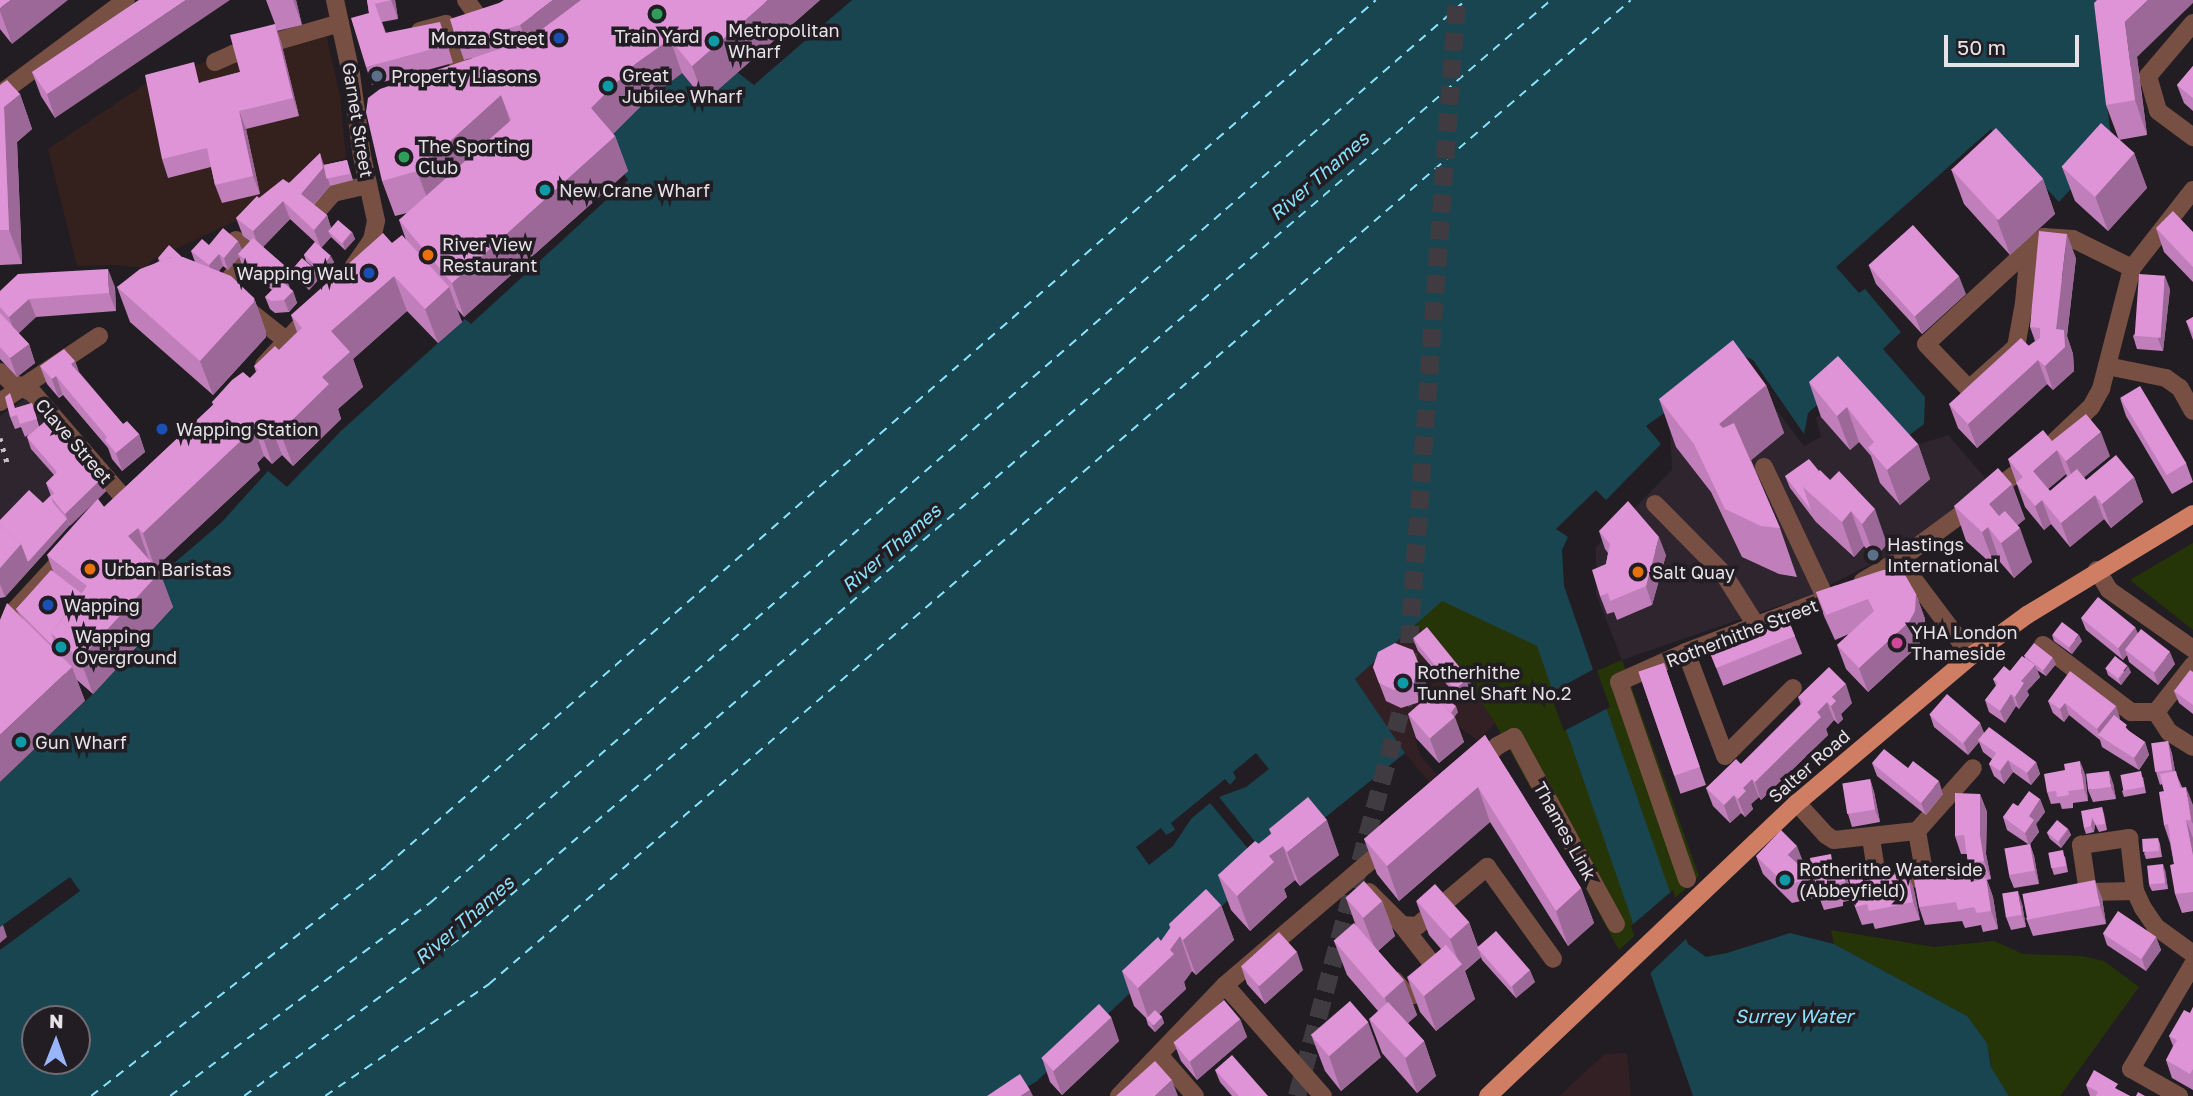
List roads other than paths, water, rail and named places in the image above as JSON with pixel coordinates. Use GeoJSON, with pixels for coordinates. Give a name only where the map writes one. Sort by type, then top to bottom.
{"type":"FeatureCollection","features":[{"type":"Feature","properties":{"kind":"main road","name":"Salter Road"},"geometry":{"type":"LineString","coordinates":[[1488,1096],[1797,803],[1971,656],[2027,615],[2097,570],[2193,514]]}},
{"type":"Feature","properties":{"kind":"street"},"geometry":{"type":"LineString","coordinates":[[0,94],[126,0]]}},
{"type":"Feature","properties":{"kind":"street","name":"Garnet Street"},"geometry":{"type":"LineString","coordinates":[[335,0],[366,111],[368,185],[376,221],[372,240]]}},
{"type":"Feature","properties":{"kind":"street"},"geometry":{"type":"LineString","coordinates":[[466,0],[477,16]]}},
{"type":"Feature","properties":{"kind":"street"},"geometry":{"type":"LineString","coordinates":[[215,62],[233,54],[340,23]]}},
{"type":"Feature","properties":{"kind":"street"},"geometry":{"type":"LineString","coordinates":[[2193,23],[2148,76],[2158,111],[2193,137]]}},
{"type":"Feature","properties":{"kind":"street"},"geometry":{"type":"LineString","coordinates":[[397,36],[446,24],[464,82]]}},
{"type":"Feature","properties":{"kind":"street"},"geometry":{"type":"LineString","coordinates":[[314,215],[333,193],[368,185]]}},
{"type":"Feature","properties":{"kind":"street","name":"Rotherhithe Street"},"geometry":{"type":"LineString","coordinates":[[1687,878],[1619,682],[1686,652],[1827,601],[1899,560],[2037,459],[2091,407],[2101,389],[2132,268],[2193,190]]}},
{"type":"Feature","properties":{"kind":"street"},"geometry":{"type":"LineString","coordinates":[[1969,389],[1926,344],[2044,237],[2073,239],[2132,268]]}},
{"type":"Feature","properties":{"kind":"street"},"geometry":{"type":"LineString","coordinates":[[220,290],[251,253],[236,240]]}},
{"type":"Feature","properties":{"kind":"street"},"geometry":{"type":"LineString","coordinates":[[346,275],[372,240],[395,242]]}},
{"type":"Feature","properties":{"kind":"street"},"geometry":{"type":"LineString","coordinates":[[1954,403],[2016,348],[2029,249]]}},
{"type":"Feature","properties":{"kind":"street"},"geometry":{"type":"LineString","coordinates":[[200,286],[220,290],[287,341]]}},
{"type":"Feature","properties":{"kind":"street"},"geometry":{"type":"LineString","coordinates":[[252,378],[321,303]]}},
{"type":"Feature","properties":{"kind":"street"},"geometry":{"type":"LineString","coordinates":[[0,402],[99,336]]}},
{"type":"Feature","properties":{"kind":"street"},"geometry":{"type":"LineString","coordinates":[[2107,366],[2166,378],[2180,388],[2193,411]]}},
{"type":"Feature","properties":{"kind":"street","name":"Clave Street"},"geometry":{"type":"LineString","coordinates":[[0,372],[33,393],[129,494],[107,514]]}},
{"type":"Feature","properties":{"kind":"street"},"geometry":{"type":"LineString","coordinates":[[1764,467],[1827,601]]}},
{"type":"Feature","properties":{"kind":"street"},"geometry":{"type":"LineString","coordinates":[[1655,504],[1723,573],[1756,625]]}},
{"type":"Feature","properties":{"kind":"street"},"geometry":{"type":"LineString","coordinates":[[0,642],[14,611],[80,541]]}},
{"type":"Feature","properties":{"kind":"street"},"geometry":{"type":"LineString","coordinates":[[1899,560],[1971,656]]}},
{"type":"Feature","properties":{"kind":"street"},"geometry":{"type":"LineString","coordinates":[[2097,570],[2109,590],[2193,649]]}},
{"type":"Feature","properties":{"kind":"street"},"geometry":{"type":"LineString","coordinates":[[2043,645],[2130,712],[2155,712]]}},
{"type":"Feature","properties":{"kind":"street"},"geometry":{"type":"LineString","coordinates":[[1686,652],[1725,756],[1794,688]]}},
{"type":"Feature","properties":{"kind":"street"},"geometry":{"type":"LineString","coordinates":[[2155,712],[2193,665]]}},
{"type":"Feature","properties":{"kind":"street"},"geometry":{"type":"LineString","coordinates":[[2155,712],[2169,732],[2193,747]]}},
{"type":"Feature","properties":{"kind":"street","name":"Thames Link"},"geometry":{"type":"LineString","coordinates":[[1467,775],[1497,746],[1514,737],[1616,924]]}},
{"type":"Feature","properties":{"kind":"street"},"geometry":{"type":"LineString","coordinates":[[1797,803],[1826,835],[1835,840],[1917,831],[1973,768]]}},
{"type":"Feature","properties":{"kind":"street"},"geometry":{"type":"LineString","coordinates":[[1119,1096],[1225,985],[1406,831]]}},
{"type":"Feature","properties":{"kind":"street"},"geometry":{"type":"LineString","coordinates":[[1871,838],[1878,884],[1913,879],[1925,877],[1917,831]]}},
{"type":"Feature","properties":{"kind":"street"},"geometry":{"type":"LineString","coordinates":[[2136,891],[2081,893],[2081,845],[2129,838],[2136,891],[2155,927],[2193,954]]}},
{"type":"Feature","properties":{"kind":"street"},"geometry":{"type":"LineString","coordinates":[[1402,925],[1418,926],[1487,867],[1553,959]]}},
{"type":"Feature","properties":{"kind":"street"},"geometry":{"type":"LineString","coordinates":[[1353,876],[1402,925],[1437,970],[1436,976],[1414,995],[1407,995],[1385,971]]}},
{"type":"Feature","properties":{"kind":"street"},"geometry":{"type":"LineString","coordinates":[[2179,1096],[2131,1069],[2193,964]]}},
{"type":"Feature","properties":{"kind":"street"},"geometry":{"type":"LineString","coordinates":[[1225,985],[1323,1096]]}},
{"type":"Feature","properties":{"kind":"street"},"geometry":{"type":"LineString","coordinates":[[1160,1056],[1195,1096]]}},
{"type":"Feature","properties":{"kind":"water"},"geometry":{"type":"Polygon","coordinates":[[[852,0],[2131,0],[2097,32],[2112,143],[2059,202],[1991,129],[1836,267],[1859,293],[1865,289],[1901,332],[1883,349],[1925,397],[1924,424],[1907,437],[1849,377],[1808,413],[1804,434],[1753,360],[1744,356],[1646,426],[1661,444],[1606,500],[1596,490],[1556,529],[1568,537],[1562,550],[1564,586],[1688,944],[1706,957],[1790,933],[1834,944],[1967,1016],[1987,1043],[1991,1067],[2009,1096],[1693,1096],[1537,646],[1442,601],[1355,679],[1405,753],[1260,870],[1037,1081],[1013,1096],[0,1096],[0,782],[93,694],[172,607],[152,582],[221,523],[268,471],[287,487],[341,431],[438,343],[465,319],[471,324],[628,180],[603,143],[648,99],[682,73],[705,101],[737,72],[754,85],[852,0]]]}},
{"type":"Feature","properties":{"kind":"tunnel"},"geometry":{"type":"LineString","coordinates":[[1297,1096],[1405,697],[1457,0]]}},
{"type":"Feature","properties":{"kind":"railway"},"geometry":{"type":"LineString","coordinates":[[0,438],[7,463]]}},
{"type":"Feature","properties":{"kind":"place","name":"Train Yard"},"geometry":{"type":"Point","coordinates":[657,14]}},
{"type":"Feature","properties":{"kind":"place","name":"Monza Street"},"geometry":{"type":"Point","coordinates":[559,38]}},
{"type":"Feature","properties":{"kind":"place","name":"Metropolitan Wharf"},"geometry":{"type":"Point","coordinates":[714,41]}},
{"type":"Feature","properties":{"kind":"place","name":"Property Liasons"},"geometry":{"type":"Point","coordinates":[377,76]}},
{"type":"Feature","properties":{"kind":"place","name":"Great Jubilee Wharf"},"geometry":{"type":"Point","coordinates":[608,86]}},
{"type":"Feature","properties":{"kind":"place","name":"The Sporting Club"},"geometry":{"type":"Point","coordinates":[404,157]}},
{"type":"Feature","properties":{"kind":"place","name":"New Crane Wharf"},"geometry":{"type":"Point","coordinates":[545,190]}},
{"type":"Feature","properties":{"kind":"place","name":"River View Restaurant"},"geometry":{"type":"Point","coordinates":[428,255]}},
{"type":"Feature","properties":{"kind":"place","name":"Wapping Wall"},"geometry":{"type":"Point","coordinates":[369,273]}},
{"type":"Feature","properties":{"kind":"place","name":"Wapping Station"},"geometry":{"type":"Point","coordinates":[162,429]}},
{"type":"Feature","properties":{"kind":"place","name":"Hastings International"},"geometry":{"type":"Point","coordinates":[1873,555]}},
{"type":"Feature","properties":{"kind":"place","name":"Urban Baristas"},"geometry":{"type":"Point","coordinates":[90,569]}},
{"type":"Feature","properties":{"kind":"place","name":"Salt Quay"},"geometry":{"type":"Point","coordinates":[1638,572]}},
{"type":"Feature","properties":{"kind":"place","name":"Wapping"},"geometry":{"type":"Point","coordinates":[48,605]}},
{"type":"Feature","properties":{"kind":"place","name":"YHA London Thameside"},"geometry":{"type":"Point","coordinates":[1897,643]}},
{"type":"Feature","properties":{"kind":"place","name":"Wapping Overground"},"geometry":{"type":"Point","coordinates":[61,647]}},
{"type":"Feature","properties":{"kind":"place","name":"Rotherhithe Tunnel Shaft No.2"},"geometry":{"type":"Point","coordinates":[1403,683]}},
{"type":"Feature","properties":{"kind":"place","name":"Gun Wharf"},"geometry":{"type":"Point","coordinates":[21,742]}},
{"type":"Feature","properties":{"kind":"place","name":"Rotherithe Waterside (Abbeyfield)"},"geometry":{"type":"Point","coordinates":[1785,880]}},
{"type":"Feature","properties":{"kind":"water label","name":"River Thames"},"geometry":{"type":"Point","coordinates":[1319,176]}},
{"type":"Feature","properties":{"kind":"water label","name":"River Thames"},"geometry":{"type":"Point","coordinates":[891,548]}},
{"type":"Feature","properties":{"kind":"water label","name":"River Thames"},"geometry":{"type":"Point","coordinates":[464,920]}},
{"type":"Feature","properties":{"kind":"water label","name":"Surrey Water"},"geometry":{"type":"Point","coordinates":[1794,1016]}}]}
